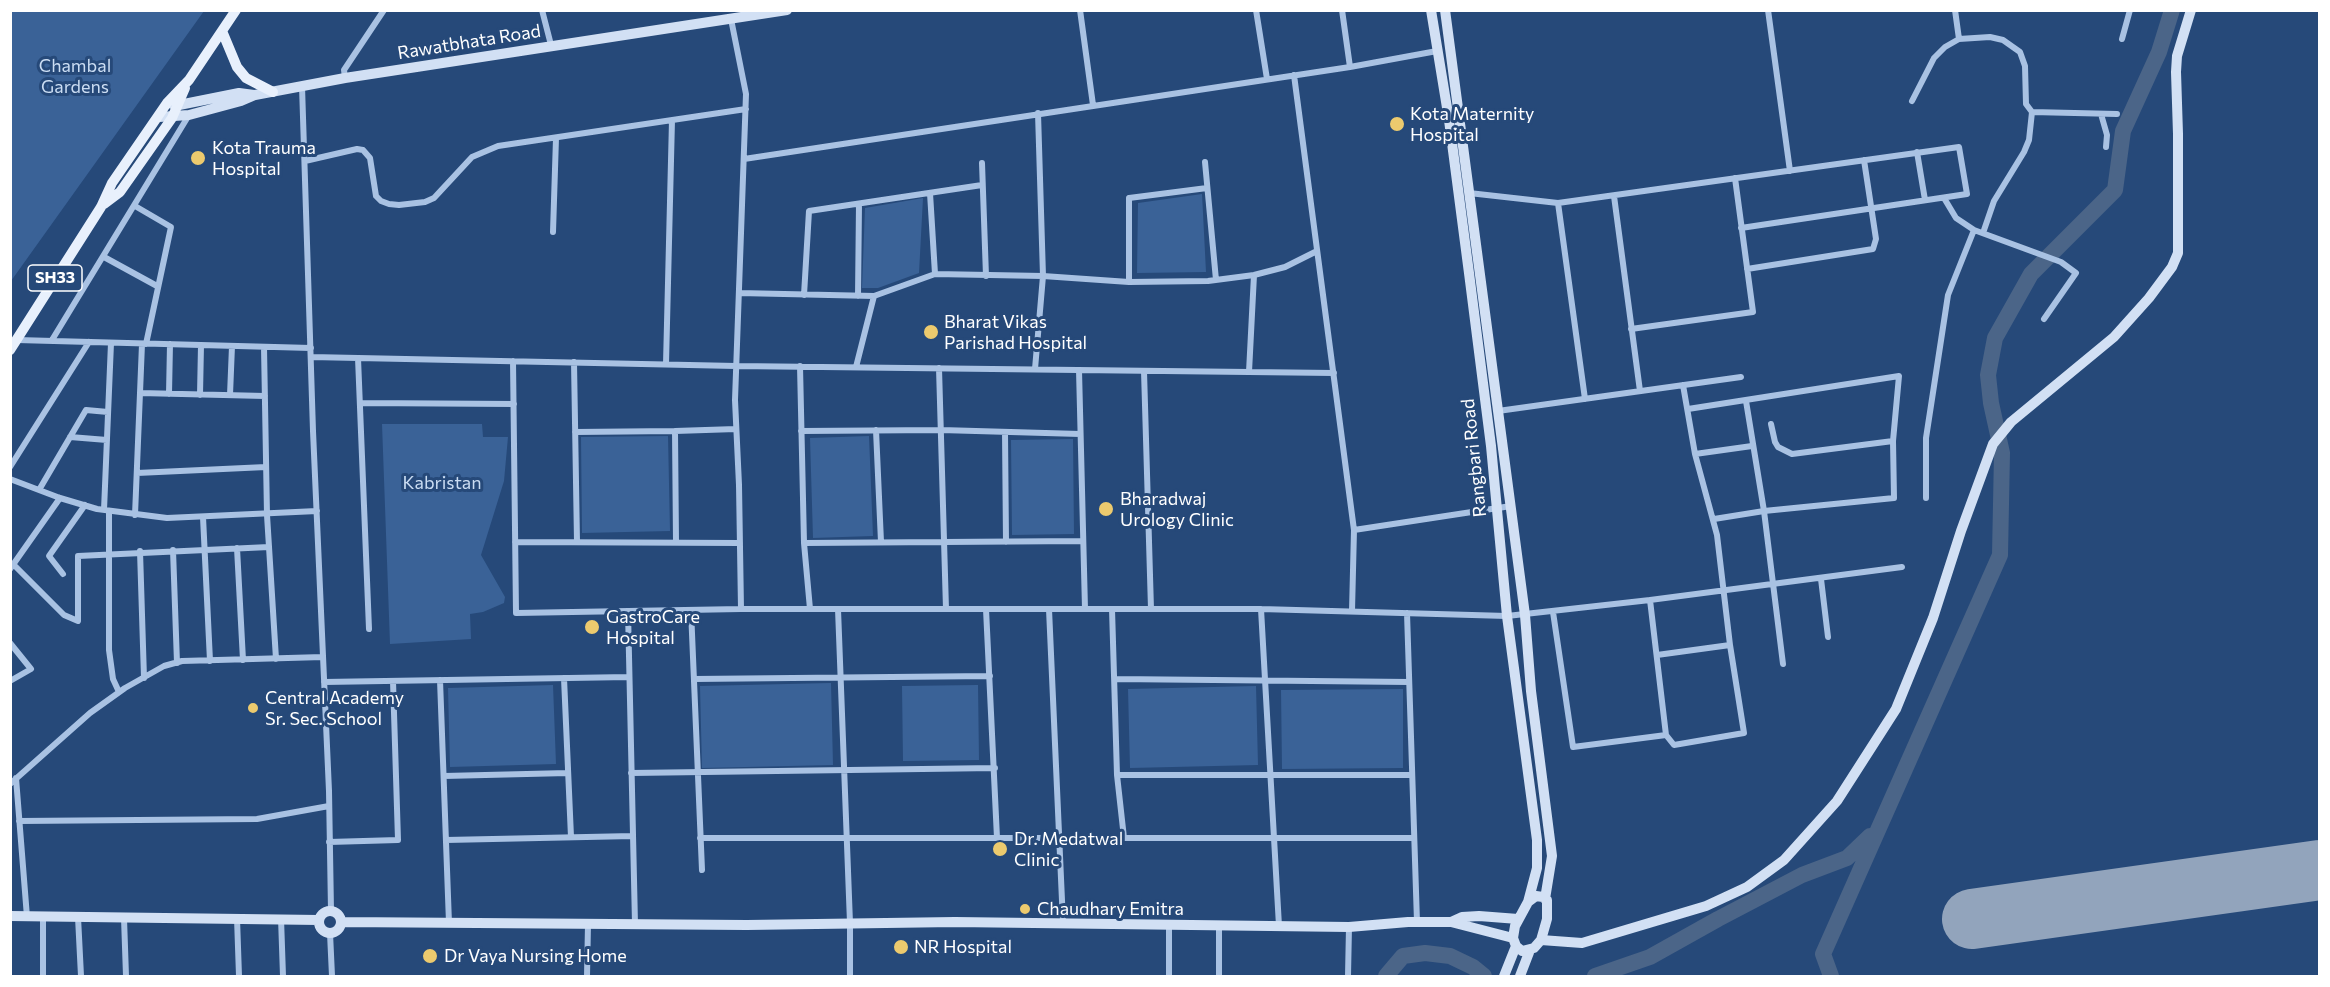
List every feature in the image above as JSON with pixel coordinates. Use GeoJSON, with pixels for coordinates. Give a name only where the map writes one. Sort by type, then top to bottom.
{"type":"FeatureCollection","features":[{"type":"Feature","properties":{"kind":"main road","name":"SH33"},"geometry":{"type":"LineString","coordinates":[[10,350],[101,207],[112,183],[159,117],[173,104],[236,10]]}},
{"type":"Feature","properties":{"kind":"main road"},"geometry":{"type":"LineString","coordinates":[[222,31],[237,67],[246,78],[273,92]]}},
{"type":"Feature","properties":{"kind":"main road","name":"SH33"},"geometry":{"type":"LineString","coordinates":[[101,207],[120,192],[172,118],[173,104]]}},
{"type":"Feature","properties":{"kind":"street"},"geometry":{"type":"LineString","coordinates":[[345,78],[344,70],[384,10]]}},
{"type":"Feature","properties":{"kind":"street"},"geometry":{"type":"LineString","coordinates":[[542,10],[551,45]]}},
{"type":"Feature","properties":{"kind":"street","name":"Rawatbhata Road"},"geometry":{"type":"LineString","coordinates":[[159,117],[189,116],[255,95],[345,78],[787,10]]}},
{"type":"Feature","properties":{"kind":"street"},"geometry":{"type":"LineString","coordinates":[[1080,10],[1093,105]]}},
{"type":"Feature","properties":{"kind":"street"},"geometry":{"type":"LineString","coordinates":[[1256,10],[1267,79]]}},
{"type":"Feature","properties":{"kind":"street"},"geometry":{"type":"LineString","coordinates":[[1342,10],[1350,67]]}},
{"type":"Feature","properties":{"kind":"street","name":"Rangbari Road"},"geometry":{"type":"LineString","coordinates":[[1431,10],[1449,120],[1491,446],[1507,616],[1536,840],[1537,868],[1528,902],[1515,926],[1515,942]]}},
{"type":"Feature","properties":{"kind":"street","name":"Rangbari Road"},"geometry":{"type":"LineString","coordinates":[[1445,10],[1512,506],[1531,691],[1552,855],[1545,898],[1549,906],[1541,940]]}},
{"type":"Feature","properties":{"kind":"street"},"geometry":{"type":"LineString","coordinates":[[1768,10],[1790,171]]}},
{"type":"Feature","properties":{"kind":"street"},"geometry":{"type":"LineString","coordinates":[[1955,10],[1959,39]]}},
{"type":"Feature","properties":{"kind":"street"},"geometry":{"type":"LineString","coordinates":[[2122,39],[2130,10]]}},
{"type":"Feature","properties":{"kind":"street"},"geometry":{"type":"LineString","coordinates":[[1522,972],[1530,950],[1541,940],[1582,943],[1706,906],[1747,887],[1784,860],[1837,801],[1896,709],[1933,618],[1993,444],[2011,422],[2114,337],[2149,298],[2172,267],[2178,253],[2177,56],[2191,10]]}},
{"type":"Feature","properties":{"kind":"street"},"geometry":{"type":"LineString","coordinates":[[731,19],[746,94],[736,366],[741,609]]}},
{"type":"Feature","properties":{"kind":"street"},"geometry":{"type":"LineString","coordinates":[[1912,101],[1934,58],[1945,47],[1959,39],[1996,39],[2011,44],[2020,52],[2025,66],[2026,104],[2032,112],[2029,140],[2024,153],[1994,201],[1983,233]]}},
{"type":"Feature","properties":{"kind":"street"},"geometry":{"type":"LineString","coordinates":[[744,159],[1350,67],[1437,51]]}},
{"type":"Feature","properties":{"kind":"street"},"geometry":{"type":"LineString","coordinates":[[1294,75],[1354,530],[1352,611]]}},
{"type":"Feature","properties":{"kind":"street"},"geometry":{"type":"LineString","coordinates":[[302,86],[331,911]]}},
{"type":"Feature","properties":{"kind":"street"},"geometry":{"type":"LineString","coordinates":[[173,104],[239,93],[255,95]]}},
{"type":"Feature","properties":{"kind":"street"},"geometry":{"type":"LineString","coordinates":[[305,161],[357,149],[363,150],[370,158],[376,196],[381,201],[399,205],[425,202],[434,198],[472,158],[486,149],[746,109]]}},
{"type":"Feature","properties":{"kind":"street"},"geometry":{"type":"LineString","coordinates":[[2032,112],[2117,114]]}},
{"type":"Feature","properties":{"kind":"street"},"geometry":{"type":"LineString","coordinates":[[1035,369],[1042,276],[1038,113]]}},
{"type":"Feature","properties":{"kind":"street"},"geometry":{"type":"LineString","coordinates":[[2101,114],[2107,135],[2106,147]]}},
{"type":"Feature","properties":{"kind":"street"},"geometry":{"type":"LineString","coordinates":[[52,340],[189,116]]}},
{"type":"Feature","properties":{"kind":"street"},"geometry":{"type":"LineString","coordinates":[[666,364],[672,120]]}},
{"type":"Feature","properties":{"kind":"street"},"geometry":{"type":"LineString","coordinates":[[553,232],[556,138]]}},
{"type":"Feature","properties":{"kind":"street"},"geometry":{"type":"LineString","coordinates":[[1469,193],[1558,203],[1959,147],[1967,194],[1741,228]]}},
{"type":"Feature","properties":{"kind":"street"},"geometry":{"type":"LineString","coordinates":[[1917,152],[1925,200]]}},
{"type":"Feature","properties":{"kind":"street"},"geometry":{"type":"LineString","coordinates":[[1746,269],[1873,249],[1876,239],[1864,160]]}},
{"type":"Feature","properties":{"kind":"street"},"geometry":{"type":"LineString","coordinates":[[1205,162],[1216,280]]}},
{"type":"Feature","properties":{"kind":"street"},"geometry":{"type":"LineString","coordinates":[[982,163],[986,276]]}},
{"type":"Feature","properties":{"kind":"street"},"geometry":{"type":"LineString","coordinates":[[1631,329],[1753,312],[1735,178]]}},
{"type":"Feature","properties":{"kind":"street"},"geometry":{"type":"LineString","coordinates":[[804,295],[809,211],[982,185]]}},
{"type":"Feature","properties":{"kind":"street"},"geometry":{"type":"LineString","coordinates":[[1129,282],[1129,198],[1207,188]]}},
{"type":"Feature","properties":{"kind":"street"},"geometry":{"type":"LineString","coordinates":[[930,193],[935,274]]}},
{"type":"Feature","properties":{"kind":"street"},"geometry":{"type":"LineString","coordinates":[[1614,196],[1640,391]]}},
{"type":"Feature","properties":{"kind":"street"},"geometry":{"type":"LineString","coordinates":[[1944,198],[1956,218],[1974,230],[2061,262],[2076,273],[2044,319]]}},
{"type":"Feature","properties":{"kind":"street"},"geometry":{"type":"LineString","coordinates":[[1558,203],[1585,399]]}},
{"type":"Feature","properties":{"kind":"street"},"geometry":{"type":"LineString","coordinates":[[858,296],[859,204]]}},
{"type":"Feature","properties":{"kind":"street"},"geometry":{"type":"LineString","coordinates":[[135,206],[171,227],[144,344],[135,515]]}},
{"type":"Feature","properties":{"kind":"street"},"geometry":{"type":"LineString","coordinates":[[1926,498],[1926,438],[1948,295],[1974,230]]}},
{"type":"Feature","properties":{"kind":"street"},"geometry":{"type":"LineString","coordinates":[[739,293],[874,296],[935,274],[1042,276],[1129,282],[1216,280],[1254,275],[1284,267],[1317,251]]}},
{"type":"Feature","properties":{"kind":"street"},"geometry":{"type":"LineString","coordinates":[[104,257],[157,286]]}},
{"type":"Feature","properties":{"kind":"street"},"geometry":{"type":"LineString","coordinates":[[1249,372],[1254,275]]}},
{"type":"Feature","properties":{"kind":"street"},"geometry":{"type":"LineString","coordinates":[[856,367],[874,296]]}},
{"type":"Feature","properties":{"kind":"street"},"geometry":{"type":"LineString","coordinates":[[17,340],[311,348]]}},
{"type":"Feature","properties":{"kind":"street"},"geometry":{"type":"LineString","coordinates":[[10,467],[89,342]]}},
{"type":"Feature","properties":{"kind":"street"},"geometry":{"type":"LineString","coordinates":[[111,343],[106,511],[109,650],[113,680],[119,692]]}},
{"type":"Feature","properties":{"kind":"street"},"geometry":{"type":"LineString","coordinates":[[169,394],[170,344]]}},
{"type":"Feature","properties":{"kind":"street"},"geometry":{"type":"LineString","coordinates":[[200,394],[201,345]]}},
{"type":"Feature","properties":{"kind":"street"},"geometry":{"type":"LineString","coordinates":[[230,395],[232,346]]}},
{"type":"Feature","properties":{"kind":"street"},"geometry":{"type":"LineString","coordinates":[[264,347],[267,515],[276,658]]}},
{"type":"Feature","properties":{"kind":"street"},"geometry":{"type":"LineString","coordinates":[[311,357],[736,366],[1334,373]]}},
{"type":"Feature","properties":{"kind":"street"},"geometry":{"type":"LineString","coordinates":[[358,358],[369,628]]}},
{"type":"Feature","properties":{"kind":"street"},"geometry":{"type":"LineString","coordinates":[[513,361],[516,613],[741,609],[1261,609],[1507,616],[1821,579],[1902,567]]}},
{"type":"Feature","properties":{"kind":"street"},"geometry":{"type":"LineString","coordinates":[[574,362],[577,542]]}},
{"type":"Feature","properties":{"kind":"street"},"geometry":{"type":"LineString","coordinates":[[800,366],[804,543],[810,609]]}},
{"type":"Feature","properties":{"kind":"street"},"geometry":{"type":"LineString","coordinates":[[939,368],[946,609]]}},
{"type":"Feature","properties":{"kind":"street"},"geometry":{"type":"LineString","coordinates":[[1079,370],[1085,609]]}},
{"type":"Feature","properties":{"kind":"street"},"geometry":{"type":"LineString","coordinates":[[1144,371],[1151,609]]}},
{"type":"Feature","properties":{"kind":"street"},"geometry":{"type":"LineString","coordinates":[[1688,409],[1899,376],[1893,441],[1894,498],[1764,511],[1714,519]]}},
{"type":"Feature","properties":{"kind":"street"},"geometry":{"type":"LineString","coordinates":[[1498,411],[1741,377]]}},
{"type":"Feature","properties":{"kind":"street"},"geometry":{"type":"LineString","coordinates":[[1650,600],[1665,735],[1674,745],[1744,733],[1714,519],[1695,454],[1683,385]]}},
{"type":"Feature","properties":{"kind":"street"},"geometry":{"type":"LineString","coordinates":[[140,393],[265,396]]}},
{"type":"Feature","properties":{"kind":"street"},"geometry":{"type":"LineString","coordinates":[[1746,401],[1764,511],[1783,664]]}},
{"type":"Feature","properties":{"kind":"street"},"geometry":{"type":"LineString","coordinates":[[360,403],[514,404]]}},
{"type":"Feature","properties":{"kind":"street"},"geometry":{"type":"LineString","coordinates":[[39,490],[86,410],[108,412]]}},
{"type":"Feature","properties":{"kind":"street"},"geometry":{"type":"LineString","coordinates":[[1771,424],[1775,442],[1784,452],[1792,454],[1893,441]]}},
{"type":"Feature","properties":{"kind":"street"},"geometry":{"type":"LineString","coordinates":[[575,432],[736,429]]}},
{"type":"Feature","properties":{"kind":"street"},"geometry":{"type":"LineString","coordinates":[[876,430],[881,542]]}},
{"type":"Feature","properties":{"kind":"street"},"geometry":{"type":"LineString","coordinates":[[801,431],[941,430],[1080,434]]}},
{"type":"Feature","properties":{"kind":"street"},"geometry":{"type":"LineString","coordinates":[[675,431],[676,542]]}},
{"type":"Feature","properties":{"kind":"street"},"geometry":{"type":"LineString","coordinates":[[1005,432],[1006,542]]}},
{"type":"Feature","properties":{"kind":"street"},"geometry":{"type":"LineString","coordinates":[[70,437],[107,440]]}},
{"type":"Feature","properties":{"kind":"street"},"geometry":{"type":"LineString","coordinates":[[1695,454],[1752,446]]}},
{"type":"Feature","properties":{"kind":"street"},"geometry":{"type":"LineString","coordinates":[[137,473],[266,467]]}},
{"type":"Feature","properties":{"kind":"street"},"geometry":{"type":"LineString","coordinates":[[10,478],[60,498],[106,511],[167,519],[317,511]]}},
{"type":"Feature","properties":{"kind":"street"},"geometry":{"type":"LineString","coordinates":[[60,498],[12,567],[63,615],[78,621],[78,556],[269,547]]}},
{"type":"Feature","properties":{"kind":"street"},"geometry":{"type":"LineString","coordinates":[[63,574],[49,556],[85,505]]}},
{"type":"Feature","properties":{"kind":"street"},"geometry":{"type":"LineString","coordinates":[[1354,530],[1512,506]]}},
{"type":"Feature","properties":{"kind":"street"},"geometry":{"type":"LineString","coordinates":[[203,517],[210,661]]}},
{"type":"Feature","properties":{"kind":"street"},"geometry":{"type":"LineString","coordinates":[[804,543],[1083,541]]}},
{"type":"Feature","properties":{"kind":"street"},"geometry":{"type":"LineString","coordinates":[[515,542],[740,543]]}},
{"type":"Feature","properties":{"kind":"street"},"geometry":{"type":"LineString","coordinates":[[237,548],[243,660]]}},
{"type":"Feature","properties":{"kind":"street"},"geometry":{"type":"LineString","coordinates":[[173,550],[177,663]]}},
{"type":"Feature","properties":{"kind":"street"},"geometry":{"type":"LineString","coordinates":[[140,552],[144,678]]}},
{"type":"Feature","properties":{"kind":"street"},"geometry":{"type":"LineString","coordinates":[[1821,579],[1828,637]]}},
{"type":"Feature","properties":{"kind":"street"},"geometry":{"type":"LineString","coordinates":[[838,609],[850,976]]}},
{"type":"Feature","properties":{"kind":"street"},"geometry":{"type":"LineString","coordinates":[[986,609],[997,838]]}},
{"type":"Feature","properties":{"kind":"street"},"geometry":{"type":"LineString","coordinates":[[1049,609],[1063,923]]}},
{"type":"Feature","properties":{"kind":"street"},"geometry":{"type":"LineString","coordinates":[[1112,609],[1116,679],[1117,775],[1124,838]]}},
{"type":"Feature","properties":{"kind":"street"},"geometry":{"type":"LineString","coordinates":[[1261,609],[1279,926]]}},
{"type":"Feature","properties":{"kind":"street"},"geometry":{"type":"LineString","coordinates":[[691,610],[702,870]]}},
{"type":"Feature","properties":{"kind":"street"},"geometry":{"type":"LineString","coordinates":[[628,611],[634,924]]}},
{"type":"Feature","properties":{"kind":"street"},"geometry":{"type":"LineString","coordinates":[[1553,612],[1573,747],[1665,735]]}},
{"type":"Feature","properties":{"kind":"street"},"geometry":{"type":"LineString","coordinates":[[1407,613],[1417,922]]}},
{"type":"Feature","properties":{"kind":"street"},"geometry":{"type":"LineString","coordinates":[[10,642],[31,669],[10,681]]}},
{"type":"Feature","properties":{"kind":"street"},"geometry":{"type":"LineString","coordinates":[[1657,655],[1730,645]]}},
{"type":"Feature","properties":{"kind":"street"},"geometry":{"type":"LineString","coordinates":[[10,784],[90,713],[119,692],[164,666],[210,661],[323,657]]}},
{"type":"Feature","properties":{"kind":"street"},"geometry":{"type":"LineString","coordinates":[[694,679],[990,676]]}},
{"type":"Feature","properties":{"kind":"street"},"geometry":{"type":"LineString","coordinates":[[324,682],[629,677]]}},
{"type":"Feature","properties":{"kind":"street"},"geometry":{"type":"LineString","coordinates":[[564,678],[571,837]]}},
{"type":"Feature","properties":{"kind":"street"},"geometry":{"type":"LineString","coordinates":[[1116,679],[1409,682]]}},
{"type":"Feature","properties":{"kind":"street"},"geometry":{"type":"LineString","coordinates":[[440,680],[450,923]]}},
{"type":"Feature","properties":{"kind":"street"},"geometry":{"type":"LineString","coordinates":[[329,842],[398,840],[393,681]]}},
{"type":"Feature","properties":{"kind":"street"},"geometry":{"type":"LineString","coordinates":[[631,773],[995,768]]}},
{"type":"Feature","properties":{"kind":"street"},"geometry":{"type":"LineString","coordinates":[[444,776],[568,773]]}},
{"type":"Feature","properties":{"kind":"street"},"geometry":{"type":"LineString","coordinates":[[1117,775],[1412,775]]}},
{"type":"Feature","properties":{"kind":"street"},"geometry":{"type":"LineString","coordinates":[[16,778],[27,917]]}},
{"type":"Feature","properties":{"kind":"street"},"geometry":{"type":"LineString","coordinates":[[19,821],[256,819],[329,806]]}},
{"type":"Feature","properties":{"kind":"street"},"geometry":{"type":"LineString","coordinates":[[446,840],[633,836]]}},
{"type":"Feature","properties":{"kind":"street"},"geometry":{"type":"LineString","coordinates":[[700,838],[1414,838]]}},
{"type":"Feature","properties":{"kind":"street"},"geometry":{"type":"LineString","coordinates":[[1528,902],[1536,896],[1545,898]]}},
{"type":"Feature","properties":{"kind":"street"},"geometry":{"type":"LineString","coordinates":[[330,933],[321,927],[320,920],[323,914],[331,911],[338,914],[342,922]]}},
{"type":"Feature","properties":{"kind":"street"},"geometry":{"type":"LineString","coordinates":[[10,916],[320,920]]}},
{"type":"Feature","properties":{"kind":"street"},"geometry":{"type":"LineString","coordinates":[[1451,922],[1462,917],[1479,916],[1518,919]]}},
{"type":"Feature","properties":{"kind":"street"},"geometry":{"type":"LineString","coordinates":[[43,917],[43,976]]}},
{"type":"Feature","properties":{"kind":"street"},"geometry":{"type":"LineString","coordinates":[[78,917],[81,976]]}},
{"type":"Feature","properties":{"kind":"street"},"geometry":{"type":"LineString","coordinates":[[124,918],[126,976]]}},
{"type":"Feature","properties":{"kind":"street"},"geometry":{"type":"LineString","coordinates":[[237,918],[240,976]]}},
{"type":"Feature","properties":{"kind":"street"},"geometry":{"type":"LineString","coordinates":[[281,918],[283,976]]}},
{"type":"Feature","properties":{"kind":"street"},"geometry":{"type":"LineString","coordinates":[[342,922],[1063,923],[1349,927],[1451,922],[1515,942],[1522,951],[1530,950]]}},
{"type":"Feature","properties":{"kind":"street"},"geometry":{"type":"LineString","coordinates":[[330,933],[338,930],[342,922]]}},
{"type":"Feature","properties":{"kind":"street"},"geometry":{"type":"LineString","coordinates":[[587,976],[588,924]]}},
{"type":"Feature","properties":{"kind":"street"},"geometry":{"type":"LineString","coordinates":[[1169,976],[1170,924]]}},
{"type":"Feature","properties":{"kind":"street"},"geometry":{"type":"LineString","coordinates":[[1219,925],[1219,976]]}},
{"type":"Feature","properties":{"kind":"street"},"geometry":{"type":"LineString","coordinates":[[1348,976],[1349,927]]}},
{"type":"Feature","properties":{"kind":"street"},"geometry":{"type":"LineString","coordinates":[[330,933],[332,976]]}},
{"type":"Feature","properties":{"kind":"street"},"geometry":{"type":"LineString","coordinates":[[1506,971],[1515,942]]}},
{"type":"Feature","properties":{"kind":"green space","name":"Chambal Gardens"},"geometry":{"type":"Polygon","coordinates":[[[10,11],[204,11],[11,281],[10,11]]]}},
{"type":"Feature","properties":{"kind":"green space"},"geometry":{"type":"Polygon","coordinates":[[[1202,194],[1206,272],[1137,273],[1138,203],[1202,194]]]}},
{"type":"Feature","properties":{"kind":"green space"},"geometry":{"type":"Polygon","coordinates":[[[923,198],[919,273],[878,288],[862,288],[865,208],[923,198]]]}},
{"type":"Feature","properties":{"kind":"green space","name":"Kabristan"},"geometry":{"type":"Polygon","coordinates":[[[382,424],[482,424],[483,437],[508,437],[504,481],[481,555],[505,597],[504,603],[483,612],[470,614],[471,639],[390,644],[382,424]]]}},
{"type":"Feature","properties":{"kind":"green space"},"geometry":{"type":"Polygon","coordinates":[[[668,436],[670,531],[582,533],[581,437],[668,436]]]}},
{"type":"Feature","properties":{"kind":"green space"},"geometry":{"type":"Polygon","coordinates":[[[869,436],[873,536],[813,538],[810,438],[869,436]]]}},
{"type":"Feature","properties":{"kind":"green space"},"geometry":{"type":"Polygon","coordinates":[[[1073,439],[1074,534],[1012,535],[1011,440],[1073,439]]]}},
{"type":"Feature","properties":{"kind":"green space"},"geometry":{"type":"Polygon","coordinates":[[[831,683],[833,765],[702,768],[700,686],[831,683]]]}},
{"type":"Feature","properties":{"kind":"green space"},"geometry":{"type":"Polygon","coordinates":[[[553,685],[556,764],[450,767],[448,688],[553,685]]]}},
{"type":"Feature","properties":{"kind":"green space"},"geometry":{"type":"Polygon","coordinates":[[[978,685],[979,760],[903,761],[902,686],[978,685]]]}},
{"type":"Feature","properties":{"kind":"green space"},"geometry":{"type":"Polygon","coordinates":[[[1256,686],[1258,765],[1130,768],[1128,689],[1256,686]]]}},
{"type":"Feature","properties":{"kind":"green space"},"geometry":{"type":"Polygon","coordinates":[[[1403,689],[1403,768],[1282,769],[1281,690],[1403,689]]]}},
{"type":"Feature","properties":{"kind":"waterway"},"geometry":{"type":"LineString","coordinates":[[1831,976],[1823,954],[2000,555],[2002,453],[1991,403],[1988,375],[1995,338],[2031,274],[2115,190],[2123,131],[2159,52],[2172,10]]}},
{"type":"Feature","properties":{"kind":"waterway"},"geometry":{"type":"LineString","coordinates":[[1595,976],[1650,957],[1802,875],[1847,858],[1870,836]]}},
{"type":"Feature","properties":{"kind":"waterway"},"geometry":{"type":"LineString","coordinates":[[1386,976],[1403,956],[1425,953],[1450,956],[1473,967],[1484,976]]}},
{"type":"Feature","properties":{"kind":"runway"},"geometry":{"type":"LineString","coordinates":[[1972,919],[2320,870]]}},
{"type":"Feature","properties":{"kind":"place","name":"Kota Maternity Hospital"},"geometry":{"type":"Point","coordinates":[1397,124]}},
{"type":"Feature","properties":{"kind":"place","name":"Kota Trauma Hospital"},"geometry":{"type":"Point","coordinates":[198,158]}},
{"type":"Feature","properties":{"kind":"place","name":"Bharat Vikas Parishad Hospital"},"geometry":{"type":"Point","coordinates":[931,332]}},
{"type":"Feature","properties":{"kind":"place","name":"Bharadwaj Urology Clinic"},"geometry":{"type":"Point","coordinates":[1106,509]}},
{"type":"Feature","properties":{"kind":"place","name":"GastroCare Hospital"},"geometry":{"type":"Point","coordinates":[592,627]}},
{"type":"Feature","properties":{"kind":"place","name":"Central Academy Sr. Sec. School"},"geometry":{"type":"Point","coordinates":[253,708]}},
{"type":"Feature","properties":{"kind":"place","name":"Dr. Medatwal Clinic"},"geometry":{"type":"Point","coordinates":[1000,849]}},
{"type":"Feature","properties":{"kind":"place","name":"Chaudhary Emitra"},"geometry":{"type":"Point","coordinates":[1025,909]}},
{"type":"Feature","properties":{"kind":"place","name":"NR Hospital"},"geometry":{"type":"Point","coordinates":[901,947]}},
{"type":"Feature","properties":{"kind":"place","name":"Dr Vaya Nursing Home"},"geometry":{"type":"Point","coordinates":[430,956]}}]}
